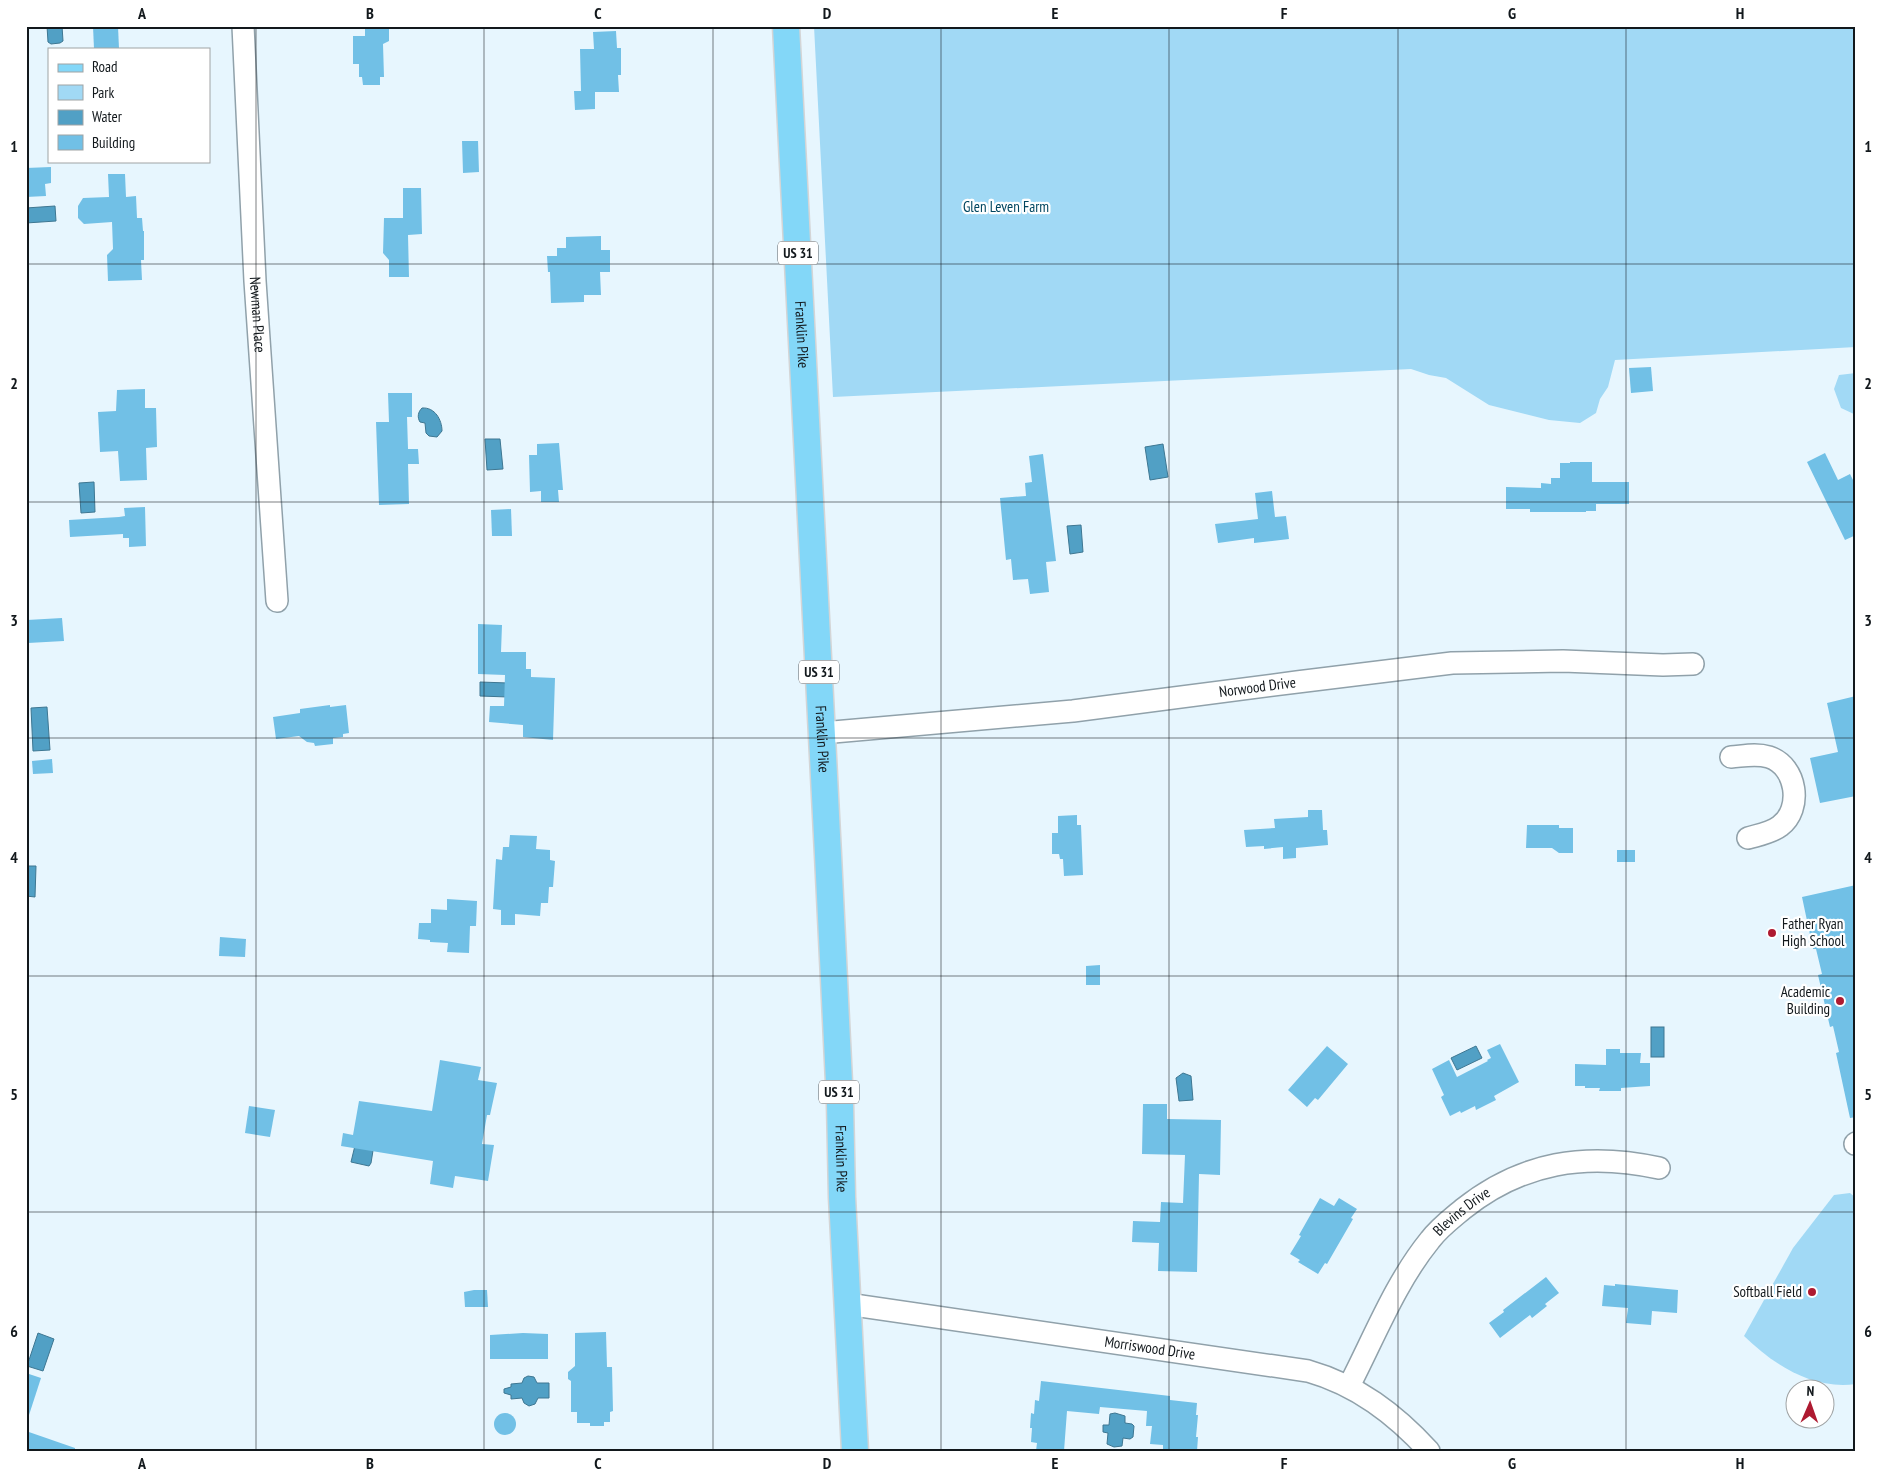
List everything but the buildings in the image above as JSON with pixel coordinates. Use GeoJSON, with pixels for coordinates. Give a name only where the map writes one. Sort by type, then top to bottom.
{"type":"FeatureCollection","features":[{"type":"Feature","properties":{"kind":"main road","name":"Franklin Pike"},"geometry":{"type":"LineString","coordinates":[[786,26],[839,1083],[842,1197],[855,1451]]}},
{"type":"Feature","properties":{"kind":"street","name":"Newman Place"},"geometry":{"type":"LineString","coordinates":[[243,26],[255,281],[276,601]]}},
{"type":"Feature","properties":{"kind":"street","name":"Norwood Drive"},"geometry":{"type":"LineString","coordinates":[[822,733],[1072,711],[1452,663],[1563,661],[1663,665],[1693,664]]}},
{"type":"Feature","properties":{"kind":"street"},"geometry":{"type":"LineString","coordinates":[[1731,757],[1753,754],[1775,759],[1786,769],[1794,787],[1792,806],[1787,819],[1780,827],[1748,838]]}},
{"type":"Feature","properties":{"kind":"street","name":"Blevins Drive"},"geometry":{"type":"LineString","coordinates":[[1349,1386],[1401,1283],[1420,1254],[1446,1223],[1479,1196],[1523,1174],[1558,1164],[1598,1160],[1625,1162],[1659,1168]]}},
{"type":"Feature","properties":{"kind":"street","name":"Morriswood Drive"},"geometry":{"type":"LineString","coordinates":[[847,1304],[1289,1367],[1317,1374],[1349,1386],[1379,1405],[1429,1451]]}},
{"type":"Feature","properties":{"kind":"green space","name":"Glen Leven Farm"},"geometry":{"type":"Polygon","coordinates":[[[814,26],[1856,26],[1856,347],[1615,360],[1608,387],[1600,399],[1596,413],[1580,423],[1549,420],[1489,405],[1446,378],[1411,369],[833,397],[814,26]]]}},
{"type":"Feature","properties":{"kind":"green space"},"geometry":{"type":"Polygon","coordinates":[[[1856,373],[1856,415],[1841,408],[1834,389],[1839,375],[1856,373]]]}},
{"type":"Feature","properties":{"kind":"green space","name":"Softball Field"},"geometry":{"type":"Polygon","coordinates":[[[1850,1193],[1856,1198],[1856,1384],[1834,1384],[1834,1380],[1813,1380],[1795,1373],[1768,1357],[1744,1336],[1793,1248],[1834,1195],[1850,1193]]]}},
{"type":"Feature","properties":{"kind":"water"},"geometry":{"type":"Polygon","coordinates":[[[47,26],[62,26],[63,41],[51,44],[48,42],[47,26]]]}},
{"type":"Feature","properties":{"kind":"water"},"geometry":{"type":"Polygon","coordinates":[[[55,206],[56,221],[26,223],[26,208],[55,206]]]}},
{"type":"Feature","properties":{"kind":"water"},"geometry":{"type":"Polygon","coordinates":[[[422,408],[427,408],[437,415],[442,431],[437,437],[429,436],[426,433],[425,423],[420,422],[418,415],[422,408]]]}},
{"type":"Feature","properties":{"kind":"water"},"geometry":{"type":"Polygon","coordinates":[[[485,439],[500,439],[503,469],[487,470],[485,439]]]}},
{"type":"Feature","properties":{"kind":"water"},"geometry":{"type":"Polygon","coordinates":[[[1163,444],[1168,477],[1150,480],[1145,447],[1163,444]]]}},
{"type":"Feature","properties":{"kind":"water"},"geometry":{"type":"Polygon","coordinates":[[[94,482],[95,512],[81,513],[79,483],[94,482]]]}},
{"type":"Feature","properties":{"kind":"water"},"geometry":{"type":"Polygon","coordinates":[[[1081,525],[1083,552],[1070,554],[1067,526],[1081,525]]]}},
{"type":"Feature","properties":{"kind":"water"},"geometry":{"type":"Polygon","coordinates":[[[480,682],[508,683],[508,697],[480,696],[480,682]]]}},
{"type":"Feature","properties":{"kind":"water"},"geometry":{"type":"Polygon","coordinates":[[[47,707],[50,750],[33,751],[31,708],[47,707]]]}},
{"type":"Feature","properties":{"kind":"water"},"geometry":{"type":"Polygon","coordinates":[[[26,866],[36,866],[35,897],[26,896],[26,866]]]}},
{"type":"Feature","properties":{"kind":"water"},"geometry":{"type":"Polygon","coordinates":[[[1651,1027],[1664,1027],[1664,1057],[1651,1057],[1651,1027]]]}},
{"type":"Feature","properties":{"kind":"water"},"geometry":{"type":"Polygon","coordinates":[[[1476,1046],[1482,1058],[1457,1070],[1451,1058],[1476,1046]]]}},
{"type":"Feature","properties":{"kind":"water"},"geometry":{"type":"Polygon","coordinates":[[[1183,1073],[1191,1076],[1193,1100],[1179,1101],[1176,1078],[1183,1073]]]}},
{"type":"Feature","properties":{"kind":"water"},"geometry":{"type":"Polygon","coordinates":[[[359,1129],[376,1132],[369,1166],[351,1162],[359,1129]]]}},
{"type":"Feature","properties":{"kind":"water"},"geometry":{"type":"Polygon","coordinates":[[[38,1333],[54,1339],[43,1371],[27,1366],[38,1333]]]}},
{"type":"Feature","properties":{"kind":"water"},"geometry":{"type":"Polygon","coordinates":[[[528,1376],[534,1377],[537,1383],[549,1383],[549,1398],[538,1398],[535,1404],[529,1406],[524,1403],[522,1398],[511,1399],[511,1395],[504,1393],[504,1389],[511,1387],[511,1384],[522,1383],[524,1378],[528,1376]]]}},
{"type":"Feature","properties":{"kind":"water"},"geometry":{"type":"Polygon","coordinates":[[[1115,1413],[1125,1416],[1125,1423],[1134,1426],[1133,1437],[1130,1439],[1123,1438],[1122,1446],[1114,1447],[1107,1444],[1108,1433],[1103,1432],[1103,1425],[1109,1425],[1110,1414],[1115,1413]]]}},
{"type":"Feature","properties":{"kind":"place","name":"Father Ryan High School"},"geometry":{"type":"Point","coordinates":[1772,933]}},
{"type":"Feature","properties":{"kind":"place","name":"Academic Building"},"geometry":{"type":"Point","coordinates":[1840,1001]}},
{"type":"Feature","properties":{"kind":"place","name":"Softball Field"},"geometry":{"type":"Point","coordinates":[1812,1292]}}]}
